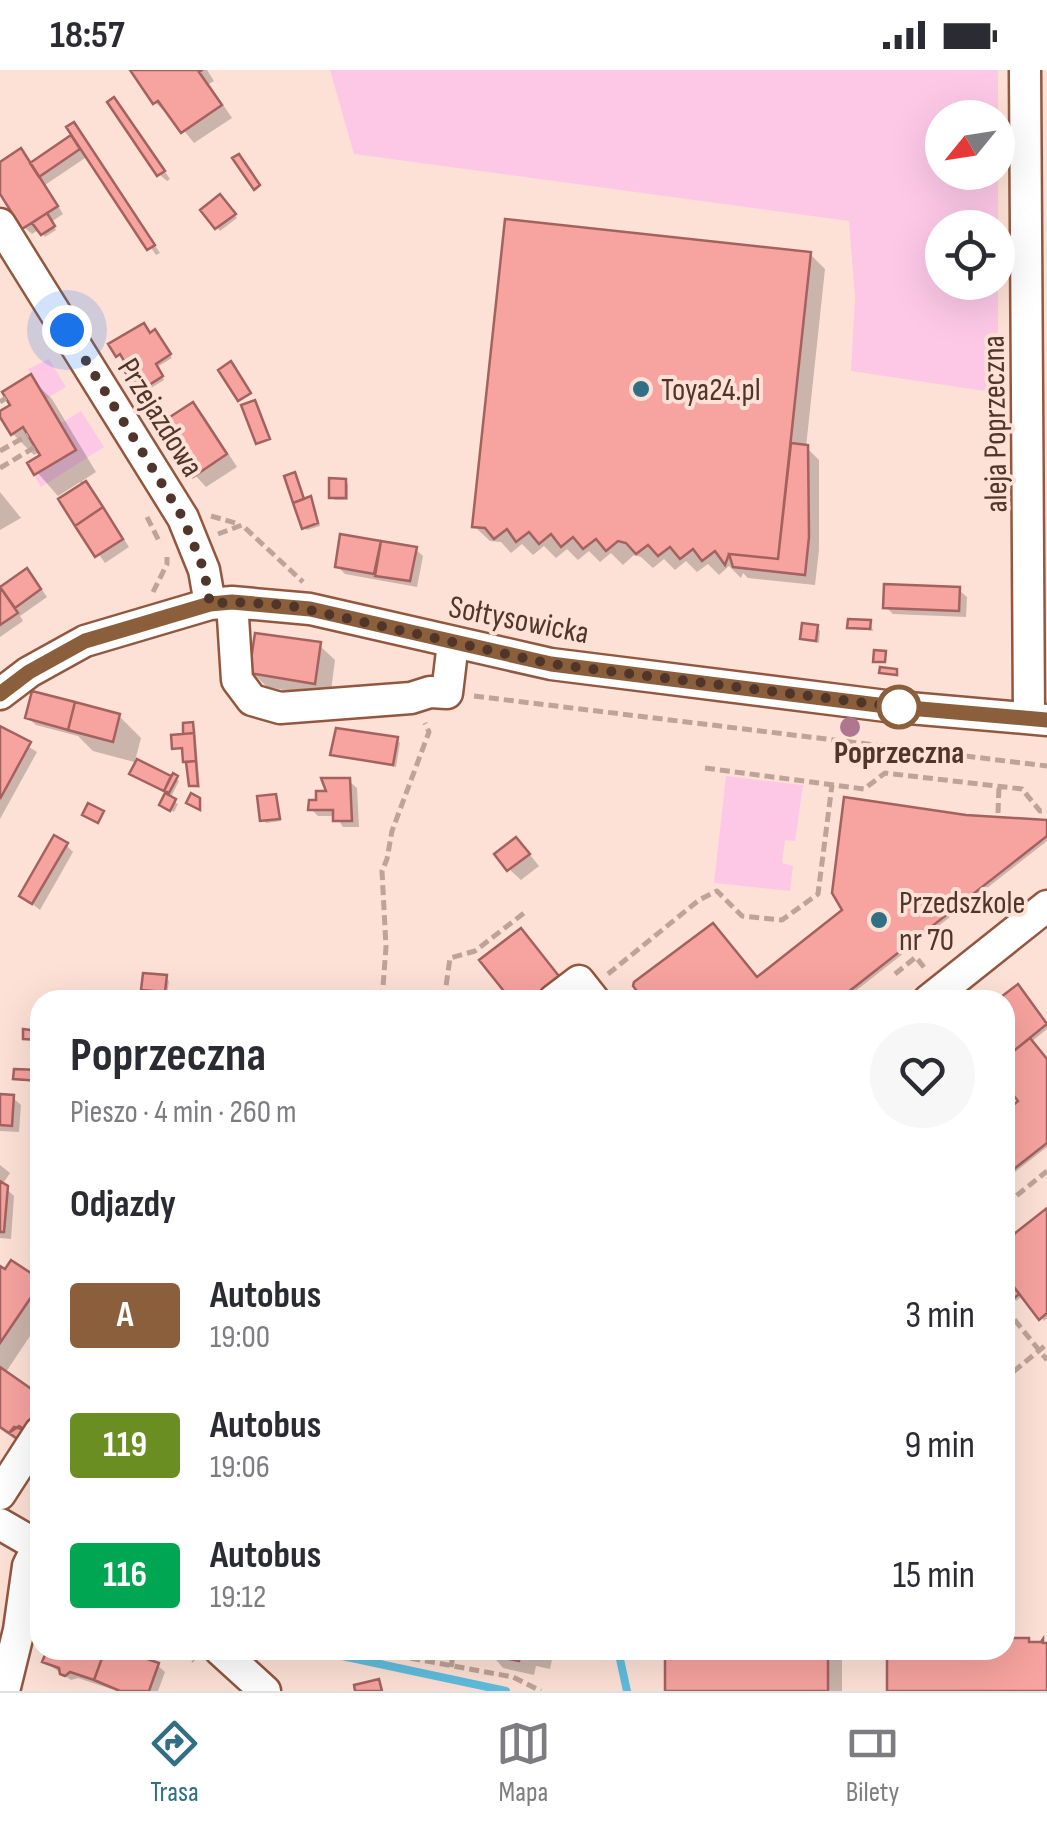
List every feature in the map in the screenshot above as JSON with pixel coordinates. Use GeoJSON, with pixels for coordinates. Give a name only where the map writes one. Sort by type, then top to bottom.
{"type":"FeatureCollection","features":[{"type":"Feature","properties":{"kind":"street","name":"aleja Poprzeczna"},"geometry":{"type":"LineString","coordinates":[[1025,70],[1038,532],[1038,718]]}},
{"type":"Feature","properties":{"kind":"street","name":"Przejazdowa"},"geometry":{"type":"LineString","coordinates":[[0,224],[183,518],[221,603],[237,680],[252,700],[280,708],[411,698],[430,692],[447,694]]}},
{"type":"Feature","properties":{"kind":"street","name":"Sołtysowicka"},"geometry":{"type":"LineString","coordinates":[[0,694],[29,672],[85,641],[221,603],[310,609],[551,664],[966,714],[1038,718]]}},
{"type":"Feature","properties":{"kind":"street"},"geometry":{"type":"LineString","coordinates":[[447,694],[453,643]]}},
{"type":"Feature","properties":{"kind":"street"},"geometry":{"type":"LineString","coordinates":[[942,990],[1047,906]]}},
{"type":"Feature","properties":{"kind":"street"},"geometry":{"type":"LineString","coordinates":[[567,990],[578,981],[596,990]]}},
{"type":"Feature","properties":{"kind":"street"},"geometry":{"type":"LineString","coordinates":[[0,1494],[9,1459],[30,1441]]}},
{"type":"Feature","properties":{"kind":"street"},"geometry":{"type":"LineString","coordinates":[[0,1524],[30,1542]]}},
{"type":"Feature","properties":{"kind":"street"},"geometry":{"type":"LineString","coordinates":[[4,1691],[30,1563]]}},
{"type":"Feature","properties":{"kind":"street"},"geometry":{"type":"LineString","coordinates":[[231,1660],[265,1691]]}},
{"type":"Feature","properties":{"kind":"path"},"geometry":{"type":"LineString","coordinates":[[0,451],[28,435]]}},
{"type":"Feature","properties":{"kind":"path"},"geometry":{"type":"LineString","coordinates":[[0,468],[35,447]]}},
{"type":"Feature","properties":{"kind":"path"},"geometry":{"type":"LineString","coordinates":[[141,506],[167,555],[157,588],[146,599]]}},
{"type":"Feature","properties":{"kind":"path"},"geometry":{"type":"LineString","coordinates":[[195,512],[242,525],[304,582]]}},
{"type":"Feature","properties":{"kind":"path"},"geometry":{"type":"LineString","coordinates":[[210,538],[242,525]]}},
{"type":"Feature","properties":{"kind":"path"},"geometry":{"type":"LineString","coordinates":[[447,694],[1047,766]]}},
{"type":"Feature","properties":{"kind":"path"},"geometry":{"type":"LineString","coordinates":[[383,990],[386,947],[382,871],[392,831],[430,732],[411,698]]}},
{"type":"Feature","properties":{"kind":"path"},"geometry":{"type":"LineString","coordinates":[[705,768],[864,789],[885,773],[999,786],[1022,789],[1040,811],[1047,812]]}},
{"type":"Feature","properties":{"kind":"path"},"geometry":{"type":"LineString","coordinates":[[604,990],[605,976],[699,900],[717,891],[742,916],[782,920],[818,894],[832,784]]}},
{"type":"Feature","properties":{"kind":"path"},"geometry":{"type":"LineString","coordinates":[[998,812],[999,786]]}},
{"type":"Feature","properties":{"kind":"path"},"geometry":{"type":"LineString","coordinates":[[445,990],[450,958],[476,951],[524,913]]}},
{"type":"Feature","properties":{"kind":"path"},"geometry":{"type":"LineString","coordinates":[[1015,1196],[1047,1172]]}},
{"type":"Feature","properties":{"kind":"path"},"geometry":{"type":"LineString","coordinates":[[1015,1320],[1047,1360]]}},
{"type":"Feature","properties":{"kind":"path"},"geometry":{"type":"LineString","coordinates":[[1015,1368],[1047,1344]]}},
{"type":"Feature","properties":{"kind":"path"},"geometry":{"type":"LineString","coordinates":[[416,1660],[513,1677],[541,1691]]}},
{"type":"Feature","properties":{"kind":"path"},"geometry":{"type":"LineString","coordinates":[[451,1667],[452,1660]]}},
{"type":"Feature","properties":{"kind":"shaded area"},"geometry":{"type":"Polygon","coordinates":[[[330,70],[998,70],[998,100],[925,100],[925,190],[998,190],[998,210],[925,210],[925,300],[998,300],[998,393],[851,371],[855,298],[849,221],[354,154],[330,70]]]}},
{"type":"Feature","properties":{"kind":"shaded area"},"geometry":{"type":"Polygon","coordinates":[[[49,359],[66,387],[46,399],[28,369],[49,359]]]}},
{"type":"Feature","properties":{"kind":"shaded area"},"geometry":{"type":"Polygon","coordinates":[[[81,411],[104,447],[41,487],[34,475],[75,450],[60,424],[81,411]]]}},
{"type":"Feature","properties":{"kind":"shaded area"},"geometry":{"type":"Polygon","coordinates":[[[726,776],[803,785],[795,841],[785,840],[782,863],[793,866],[790,891],[714,883],[726,776]]]}},
{"type":"Feature","properties":{"kind":"building"},"geometry":{"type":"Polygon","coordinates":[[[130,70],[202,70],[199,72],[222,105],[181,133],[158,101],[153,104],[130,70]]]}},
{"type":"Feature","properties":{"kind":"building"},"geometry":{"type":"Polygon","coordinates":[[[114,97],[165,171],[157,176],[107,102],[114,97]]]}},
{"type":"Feature","properties":{"kind":"building"},"geometry":{"type":"Polygon","coordinates":[[[74,122],[155,245],[147,250],[66,127],[74,122]]]}},
{"type":"Feature","properties":{"kind":"building"},"geometry":{"type":"Polygon","coordinates":[[[71,135],[80,149],[39,177],[30,163],[71,135]]]}},
{"type":"Feature","properties":{"kind":"building"},"geometry":{"type":"Polygon","coordinates":[[[21,148],[58,206],[22,229],[0,194],[0,162],[21,148]]]}},
{"type":"Feature","properties":{"kind":"building"},"geometry":{"type":"Polygon","coordinates":[[[239,154],[260,185],[254,190],[232,158],[239,154]]]}},
{"type":"Feature","properties":{"kind":"building"},"geometry":{"type":"Polygon","coordinates":[[[220,194],[236,214],[215,229],[200,210],[220,194]]]}},
{"type":"Feature","properties":{"kind":"building"},"geometry":{"type":"Polygon","coordinates":[[[47,213],[55,226],[41,235],[32,223],[47,213]]]}},
{"type":"Feature","properties":{"kind":"building","name":"Toya24.pl"},"geometry":{"type":"Polygon","coordinates":[[[505,219],[811,252],[778,559],[729,554],[725,565],[715,551],[702,561],[693,549],[680,559],[670,547],[658,556],[648,545],[636,554],[626,543],[618,541],[606,551],[596,539],[583,549],[573,537],[561,547],[551,534],[539,544],[529,532],[516,542],[507,529],[494,539],[485,528],[472,527],[505,219]]]}},
{"type":"Feature","properties":{"kind":"building"},"geometry":{"type":"Polygon","coordinates":[[[144,323],[150,333],[155,329],[171,354],[156,364],[163,376],[138,392],[122,367],[126,364],[120,354],[116,357],[108,344],[144,323]]]}},
{"type":"Feature","properties":{"kind":"building"},"geometry":{"type":"Polygon","coordinates":[[[231,361],[251,393],[238,401],[218,370],[231,361]]]}},
{"type":"Feature","properties":{"kind":"building"},"geometry":{"type":"Polygon","coordinates":[[[31,374],[76,450],[34,475],[27,463],[40,455],[23,427],[11,435],[0,417],[0,411],[10,405],[2,392],[31,374]]]}},
{"type":"Feature","properties":{"kind":"building"},"geometry":{"type":"Polygon","coordinates":[[[255,400],[270,439],[256,444],[241,405],[255,400]]]}},
{"type":"Feature","properties":{"kind":"building"},"geometry":{"type":"Polygon","coordinates":[[[193,402],[227,454],[193,477],[159,424],[193,402]]]}},
{"type":"Feature","properties":{"kind":"building"},"geometry":{"type":"Polygon","coordinates":[[[791,443],[808,445],[809,537],[805,575],[733,567],[729,554],[778,559],[791,443]]]}},
{"type":"Feature","properties":{"kind":"building"},"geometry":{"type":"Polygon","coordinates":[[[295,472],[304,499],[293,503],[284,476],[295,472]]]}},
{"type":"Feature","properties":{"kind":"building"},"geometry":{"type":"Polygon","coordinates":[[[329,478],[346,479],[346,498],[329,498],[329,478]]]}},
{"type":"Feature","properties":{"kind":"building"},"geometry":{"type":"Polygon","coordinates":[[[86,481],[103,507],[75,526],[58,499],[86,481]]]}},
{"type":"Feature","properties":{"kind":"building"},"geometry":{"type":"Polygon","coordinates":[[[311,496],[318,523],[302,529],[293,503],[311,496]]]}},
{"type":"Feature","properties":{"kind":"building"},"geometry":{"type":"Polygon","coordinates":[[[103,507],[123,539],[95,557],[75,526],[103,507]]]}},
{"type":"Feature","properties":{"kind":"building"},"geometry":{"type":"Polygon","coordinates":[[[340,534],[381,541],[374,574],[335,567],[340,534]]]}},
{"type":"Feature","properties":{"kind":"building"},"geometry":{"type":"Polygon","coordinates":[[[381,541],[417,547],[410,581],[375,576],[381,541]]]}},
{"type":"Feature","properties":{"kind":"building"},"geometry":{"type":"Polygon","coordinates":[[[27,568],[41,589],[15,608],[0,587],[27,568]]]}},
{"type":"Feature","properties":{"kind":"building"},"geometry":{"type":"Polygon","coordinates":[[[884,584],[960,587],[959,611],[883,608],[884,584]]]}},
{"type":"Feature","properties":{"kind":"building"},"geometry":{"type":"Polygon","coordinates":[[[0,587],[18,613],[0,625],[0,587]]]}},
{"type":"Feature","properties":{"kind":"building"},"geometry":{"type":"Polygon","coordinates":[[[848,619],[871,620],[870,629],[847,628],[848,619]]]}},
{"type":"Feature","properties":{"kind":"building"},"geometry":{"type":"Polygon","coordinates":[[[802,623],[818,625],[816,641],[800,639],[802,623]]]}},
{"type":"Feature","properties":{"kind":"building"},"geometry":{"type":"Polygon","coordinates":[[[255,633],[321,642],[315,684],[249,673],[255,633]]]}},
{"type":"Feature","properties":{"kind":"building"},"geometry":{"type":"Polygon","coordinates":[[[874,650],[886,651],[885,662],[873,662],[874,650]]]}},
{"type":"Feature","properties":{"kind":"building"},"geometry":{"type":"Polygon","coordinates":[[[880,667],[897,669],[897,675],[879,673],[880,667]]]}},
{"type":"Feature","properties":{"kind":"building"},"geometry":{"type":"Polygon","coordinates":[[[32,691],[75,702],[68,730],[25,718],[32,691]]]}},
{"type":"Feature","properties":{"kind":"building"},"geometry":{"type":"Polygon","coordinates":[[[75,702],[120,714],[113,742],[68,730],[75,702]]]}},
{"type":"Feature","properties":{"kind":"building"},"geometry":{"type":"Polygon","coordinates":[[[193,722],[194,733],[183,734],[183,723],[193,722]]]}},
{"type":"Feature","properties":{"kind":"building"},"geometry":{"type":"Polygon","coordinates":[[[0,726],[31,742],[0,799],[0,726]]]}},
{"type":"Feature","properties":{"kind":"building"},"geometry":{"type":"Polygon","coordinates":[[[336,728],[398,737],[393,765],[330,755],[336,728]]]}},
{"type":"Feature","properties":{"kind":"building"},"geometry":{"type":"Polygon","coordinates":[[[194,733],[196,761],[183,762],[182,748],[172,749],[171,735],[194,733]]]}},
{"type":"Feature","properties":{"kind":"building"},"geometry":{"type":"Polygon","coordinates":[[[137,759],[171,776],[164,791],[129,774],[137,759]]]}},
{"type":"Feature","properties":{"kind":"building"},"geometry":{"type":"Polygon","coordinates":[[[196,761],[198,786],[189,786],[186,762],[196,761]]]}},
{"type":"Feature","properties":{"kind":"building"},"geometry":{"type":"Polygon","coordinates":[[[173,773],[178,776],[169,793],[164,791],[173,773]]]}},
{"type":"Feature","properties":{"kind":"building"},"geometry":{"type":"Polygon","coordinates":[[[321,778],[350,778],[352,821],[333,821],[333,810],[308,810],[309,800],[316,800],[316,791],[326,791],[321,778]]]}},
{"type":"Feature","properties":{"kind":"building"},"geometry":{"type":"Polygon","coordinates":[[[165,793],[176,799],[170,811],[159,805],[165,793]]]}},
{"type":"Feature","properties":{"kind":"building"},"geometry":{"type":"Polygon","coordinates":[[[191,793],[200,798],[200,810],[186,803],[191,793]]]}},
{"type":"Feature","properties":{"kind":"building"},"geometry":{"type":"Polygon","coordinates":[[[276,794],[280,819],[260,821],[257,796],[276,794]]]}},
{"type":"Feature","properties":{"kind":"building"},"geometry":{"type":"Polygon","coordinates":[[[844,797],[966,815],[1047,820],[1047,836],[851,990],[636,990],[633,986],[713,923],[757,977],[842,910],[832,893],[844,797]]]}},
{"type":"Feature","properties":{"kind":"building"},"geometry":{"type":"Polygon","coordinates":[[[88,803],[104,811],[98,823],[82,815],[88,803]]]}},
{"type":"Feature","properties":{"kind":"building"},"geometry":{"type":"Polygon","coordinates":[[[54,835],[68,843],[32,904],[19,896],[54,835]]]}},
{"type":"Feature","properties":{"kind":"building"},"geometry":{"type":"Polygon","coordinates":[[[516,837],[530,854],[507,871],[494,854],[516,837]]]}},
{"type":"Feature","properties":{"kind":"building"},"geometry":{"type":"Polygon","coordinates":[[[521,928],[562,980],[550,990],[503,990],[479,960],[521,928]]]}},
{"type":"Feature","properties":{"kind":"building"},"geometry":{"type":"Polygon","coordinates":[[[143,973],[167,975],[165,990],[141,990],[143,973]]]}},
{"type":"Feature","properties":{"kind":"building"},"geometry":{"type":"Polygon","coordinates":[[[1018,984],[1047,1024],[1015,1050],[1015,990],[1010,990],[1018,984]]]}},
{"type":"Feature","properties":{"kind":"building"},"geometry":{"type":"Polygon","coordinates":[[[23,1029],[30,1030],[30,1039],[23,1039],[23,1029]]]}},
{"type":"Feature","properties":{"kind":"building"},"geometry":{"type":"Polygon","coordinates":[[[1030,1038],[1047,1059],[1047,1143],[1015,1168],[1018,1101],[1015,1050],[1030,1038]]]}},
{"type":"Feature","properties":{"kind":"building"},"geometry":{"type":"Polygon","coordinates":[[[14,1069],[30,1070],[30,1080],[13,1079],[14,1069]]]}},
{"type":"Feature","properties":{"kind":"building"},"geometry":{"type":"Polygon","coordinates":[[[0,1094],[14,1095],[12,1126],[0,1125],[0,1094]]]}},
{"type":"Feature","properties":{"kind":"building"},"geometry":{"type":"Polygon","coordinates":[[[0,1181],[8,1186],[4,1232],[0,1232],[0,1181]]]}},
{"type":"Feature","properties":{"kind":"building"},"geometry":{"type":"Polygon","coordinates":[[[1047,1208],[1047,1313],[1039,1320],[1015,1288],[1015,1233],[1047,1208]]]}},
{"type":"Feature","properties":{"kind":"building"},"geometry":{"type":"Polygon","coordinates":[[[11,1260],[30,1272],[30,1299],[0,1343],[0,1266],[5,1269],[11,1260]]]}},
{"type":"Feature","properties":{"kind":"building"},"geometry":{"type":"Polygon","coordinates":[[[0,1367],[30,1388],[30,1424],[26,1430],[14,1427],[9,1433],[0,1427],[0,1367]]]}},
{"type":"Feature","properties":{"kind":"building"},"geometry":{"type":"Polygon","coordinates":[[[19,1426],[26,1430],[19,1440],[9,1433],[19,1426]]]}},
{"type":"Feature","properties":{"kind":"building"},"geometry":{"type":"Polygon","coordinates":[[[1015,1638],[1029,1638],[1029,1642],[1043,1639],[1047,1643],[1047,1691],[887,1691],[887,1660],[1015,1660],[1015,1638]]]}},
{"type":"Feature","properties":{"kind":"building"},"geometry":{"type":"Polygon","coordinates":[[[101,1660],[94,1680],[70,1672],[65,1676],[59,1668],[42,1662],[101,1660]]]}},
{"type":"Feature","properties":{"kind":"building"},"geometry":{"type":"Polygon","coordinates":[[[101,1660],[159,1663],[149,1691],[120,1691],[94,1680],[101,1660]]]}},
{"type":"Feature","properties":{"kind":"building"},"geometry":{"type":"Polygon","coordinates":[[[665,1660],[828,1660],[828,1691],[665,1691],[665,1660]]]}},
{"type":"Feature","properties":{"kind":"building"},"geometry":{"type":"Polygon","coordinates":[[[379,1679],[382,1691],[355,1691],[354,1685],[379,1679]]]}},
{"type":"Feature","properties":{"kind":"waterway"},"geometry":{"type":"LineString","coordinates":[[361,1660],[506,1691]]}},
{"type":"Feature","properties":{"kind":"waterway"},"geometry":{"type":"LineString","coordinates":[[620,1660],[627,1691]]}},
{"type":"Feature","properties":{"kind":"bus line","name":"A"},"geometry":{"type":"LineString","coordinates":[[0,694],[29,672],[85,641],[210,604],[257,602],[310,609],[551,664],[886,706],[1047,720]]}},
{"type":"Feature","properties":{"kind":"place","name":"Toya24.pl"},"geometry":{"type":"Point","coordinates":[641,389]}},
{"type":"Feature","properties":{"kind":"place","name":"Poprzeczna"},"geometry":{"type":"Point","coordinates":[899,707]}},
{"type":"Feature","properties":{"kind":"place","name":"Przedszkole nr 70"},"geometry":{"type":"Point","coordinates":[879,920]}},
{"type":"Feature","properties":{"kind":"route"},"geometry":{"type":"LineString","coordinates":[[67,330],[183,518],[204,570],[210,604],[287,605],[551,664],[906,708],[899,707]]}}]}
